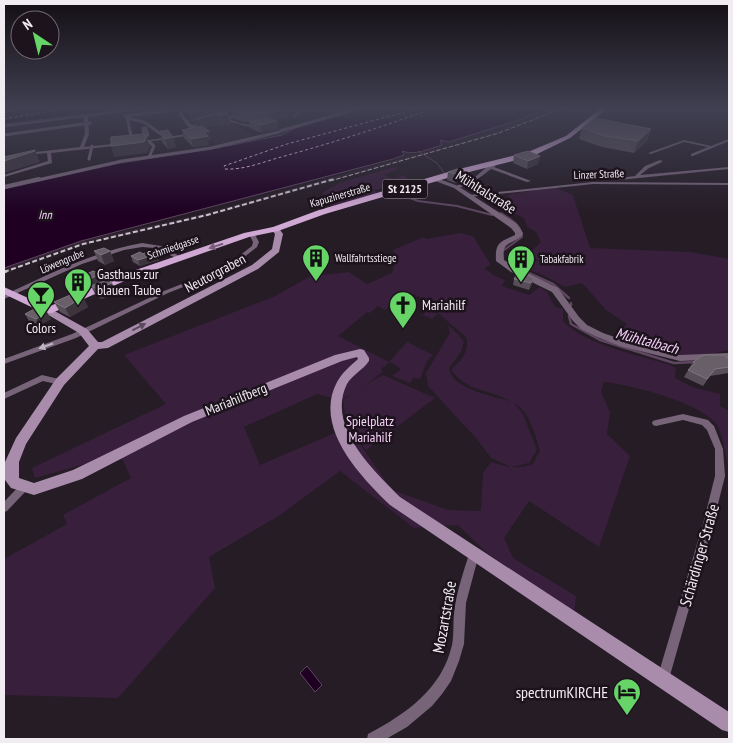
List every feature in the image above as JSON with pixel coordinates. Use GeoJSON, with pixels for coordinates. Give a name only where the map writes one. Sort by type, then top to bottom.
{"type":"FeatureCollection","features":[{"type":"Feature","properties":{"kind":"main road","name":"Kapuzinerstraße"},"geometry":{"type":"LineString","coordinates":[[278,236],[322,212],[437,180],[458,172],[493,165],[527,155],[553,144]]}},
{"type":"Feature","properties":{"kind":"main road","name":"St 2125"},"geometry":{"type":"LineString","coordinates":[[252,234],[278,236]]}},
{"type":"Feature","properties":{"kind":"main road","name":"Schmiedgasse"},"geometry":{"type":"LineString","coordinates":[[48,311],[125,277],[252,234]]}},
{"type":"Feature","properties":{"kind":"main road","name":"Neutorgraben"},"geometry":{"type":"LineString","coordinates":[[95,346],[104,345],[233,280],[271,256],[278,236]]}},
{"type":"Feature","properties":{"kind":"main road"},"geometry":{"type":"LineString","coordinates":[[6,294],[25,298],[84,331],[95,346],[60,382],[21,442],[12,462],[12,480],[24,488]]}},
{"type":"Feature","properties":{"kind":"main road","name":"Mariahilfberg"},"geometry":{"type":"LineString","coordinates":[[24,488],[34,489],[48,486],[77,475],[206,411],[339,358],[360,353],[364,358],[363,361],[341,384],[336,397],[335,412],[350,447],[376,483],[395,500],[474,554]]}},
{"type":"Feature","properties":{"kind":"main road"},"geometry":{"type":"LineString","coordinates":[[474,554],[729,723]]}},
{"type":"Feature","properties":{"kind":"street"},"geometry":{"type":"LineString","coordinates":[[21,155],[124,144]]}},
{"type":"Feature","properties":{"kind":"street"},"geometry":{"type":"LineString","coordinates":[[149,157],[154,146],[151,144]]}},
{"type":"Feature","properties":{"kind":"street"},"geometry":{"type":"LineString","coordinates":[[4,187],[149,157],[228,144]]}},
{"type":"Feature","properties":{"kind":"street"},"geometry":{"type":"LineString","coordinates":[[650,153],[676,144]]}},
{"type":"Feature","properties":{"kind":"street"},"geometry":{"type":"LineString","coordinates":[[696,144],[711,147]]}},
{"type":"Feature","properties":{"kind":"street"},"geometry":{"type":"LineString","coordinates":[[693,155],[720,144]]}},
{"type":"Feature","properties":{"kind":"street"},"geometry":{"type":"LineString","coordinates":[[90,159],[92,146]]}},
{"type":"Feature","properties":{"kind":"street"},"geometry":{"type":"LineString","coordinates":[[4,176],[51,162],[49,152]]}},
{"type":"Feature","properties":{"kind":"street"},"geometry":{"type":"LineString","coordinates":[[637,176],[660,161]]}},
{"type":"Feature","properties":{"kind":"street"},"geometry":{"type":"LineString","coordinates":[[456,187],[476,179],[493,165],[529,181]]}},
{"type":"Feature","properties":{"kind":"street"},"geometry":{"type":"LineString","coordinates":[[593,183],[637,176],[678,174],[729,168]]}},
{"type":"Feature","properties":{"kind":"street","name":"Mühltalstraße"},"geometry":{"type":"LineString","coordinates":[[437,180],[456,187],[500,215],[517,230],[518,236],[502,244],[499,249],[500,261],[555,290],[584,327],[623,344],[680,358],[729,356]]}},
{"type":"Feature","properties":{"kind":"street","name":"Linzer Straße"},"geometry":{"type":"LineString","coordinates":[[469,196],[593,183],[729,184]]}},
{"type":"Feature","properties":{"kind":"street"},"geometry":{"type":"LineString","coordinates":[[4,362],[84,331],[166,292],[227,268],[254,247],[256,242],[252,234]]}},
{"type":"Feature","properties":{"kind":"street","name":"Löwengrube"},"geometry":{"type":"LineString","coordinates":[[6,294],[103,255],[133,247],[156,246],[180,258]]}},
{"type":"Feature","properties":{"kind":"street"},"geometry":{"type":"LineString","coordinates":[[4,396],[42,378],[60,382]]}},
{"type":"Feature","properties":{"kind":"street","name":"Schärdinger Straße"},"geometry":{"type":"LineString","coordinates":[[656,422],[683,417],[705,422],[711,428],[719,449],[720,476],[663,679]]}},
{"type":"Feature","properties":{"kind":"street"},"geometry":{"type":"LineString","coordinates":[[4,508],[24,488]]}},
{"type":"Feature","properties":{"kind":"street","name":"Mozartstraße"},"geometry":{"type":"LineString","coordinates":[[372,739],[404,723],[431,700],[449,674],[458,643],[460,609],[474,554]]}},
{"type":"Feature","properties":{"kind":"shaded area"},"geometry":{"type":"Polygon","coordinates":[[[456,144],[463,144],[210,216],[78,246],[34,260],[4,275],[4,268],[81,241],[198,215],[456,144]]]}},
{"type":"Feature","properties":{"kind":"green space"},"geometry":{"type":"Polygon","coordinates":[[[395,167],[398,169],[384,175],[393,179],[403,175],[416,183],[404,186],[400,183],[388,188],[373,190],[379,194],[333,207],[330,205],[337,202],[329,197],[318,199],[326,196],[322,193],[339,183],[395,167]]]}},
{"type":"Feature","properties":{"kind":"green space"},"geometry":{"type":"Polygon","coordinates":[[[554,187],[573,195],[590,248],[691,252],[729,259],[729,350],[701,356],[682,355],[615,337],[627,324],[606,310],[582,283],[565,287],[521,266],[538,261],[530,253],[541,242],[536,232],[527,227],[524,218],[497,206],[506,204],[502,199],[510,198],[507,195],[554,187]]]}},
{"type":"Feature","properties":{"kind":"green space","name":"Spielplatz Mariahilf"},"geometry":{"type":"Polygon","coordinates":[[[460,233],[473,236],[491,265],[484,268],[505,280],[502,286],[529,295],[540,287],[547,292],[555,307],[563,309],[563,321],[573,330],[598,343],[670,365],[676,368],[675,378],[692,387],[720,394],[720,406],[729,411],[729,470],[719,429],[709,417],[696,409],[665,396],[604,382],[601,392],[610,412],[607,434],[630,456],[599,547],[529,501],[504,538],[513,558],[576,596],[574,613],[487,553],[458,525],[414,528],[340,471],[280,515],[209,557],[215,588],[118,698],[4,695],[4,559],[67,524],[63,515],[131,478],[120,454],[35,478],[32,468],[166,404],[124,355],[273,297],[311,276],[349,272],[367,284],[392,273],[397,256],[393,250],[424,237],[426,239],[460,233]],[[413,294],[404,302],[398,299],[385,310],[378,306],[370,313],[367,312],[338,336],[389,362],[407,342],[433,355],[427,361],[420,379],[413,378],[410,383],[392,376],[401,369],[390,362],[381,369],[383,372],[364,386],[383,375],[435,398],[366,450],[352,433],[392,490],[448,510],[481,511],[483,473],[491,462],[511,467],[491,458],[476,438],[428,386],[426,373],[450,333],[448,325],[464,342],[461,352],[449,368],[451,375],[474,391],[510,401],[465,383],[451,370],[464,356],[467,338],[438,313],[432,319],[422,315],[428,310],[432,311],[429,309],[428,301],[413,294]],[[317,394],[244,427],[260,465],[349,427],[343,400],[352,394],[340,400],[317,394]],[[514,403],[523,414],[537,450],[529,463],[511,467],[533,464],[540,450],[528,417],[514,403]]]}},
{"type":"Feature","properties":{"kind":"water","name":"Inn"},"geometry":{"type":"Polygon","coordinates":[[[239,144],[442,145],[412,153],[402,151],[404,155],[393,159],[81,241],[4,268],[4,189],[120,163],[239,144]]]}},
{"type":"Feature","properties":{"kind":"water"},"geometry":{"type":"Polygon","coordinates":[[[307,666],[322,685],[315,692],[300,673],[307,666]]]}},
{"type":"Feature","properties":{"kind":"building"},"geometry":{"type":"Polygon","coordinates":[[[111,144],[130,144],[111,146],[111,144]]]}},
{"type":"Feature","properties":{"kind":"building"},"geometry":{"type":"Polygon","coordinates":[[[35,151],[4,161],[4,157],[35,151]]]}},
{"type":"Feature","properties":{"kind":"building"},"geometry":{"type":"Polygon","coordinates":[[[528,151],[540,156],[528,161],[514,155],[528,151]]]}},
{"type":"Feature","properties":{"kind":"building"},"geometry":{"type":"Polygon","coordinates":[[[457,169],[462,171],[456,174],[448,172],[457,169]]]}},
{"type":"Feature","properties":{"kind":"building"},"geometry":{"type":"Polygon","coordinates":[[[104,248],[110,251],[101,255],[94,251],[104,248]]]}},
{"type":"Feature","properties":{"kind":"building"},"geometry":{"type":"Polygon","coordinates":[[[150,250],[157,254],[138,260],[131,256],[140,252],[143,254],[150,250]]]}},
{"type":"Feature","properties":{"kind":"building"},"geometry":{"type":"Polygon","coordinates":[[[93,271],[101,274],[83,282],[76,279],[93,271]]]}},
{"type":"Feature","properties":{"kind":"building"},"geometry":{"type":"Polygon","coordinates":[[[519,271],[534,278],[531,283],[514,279],[519,271]]]}},
{"type":"Feature","properties":{"kind":"building"},"geometry":{"type":"Polygon","coordinates":[[[106,280],[112,283],[97,289],[91,286],[106,280]]]}},
{"type":"Feature","properties":{"kind":"building"},"geometry":{"type":"Polygon","coordinates":[[[75,293],[83,297],[65,308],[54,302],[75,293]]]}},
{"type":"Feature","properties":{"kind":"building"},"geometry":{"type":"Polygon","coordinates":[[[38,307],[47,312],[36,319],[25,314],[38,307]]]}},
{"type":"Feature","properties":{"kind":"building"},"geometry":{"type":"Polygon","coordinates":[[[704,355],[725,355],[729,360],[729,367],[715,369],[707,379],[688,370],[695,363],[693,362],[704,355]]]}},
{"type":"Feature","properties":{"kind":"waterway","name":"Mühltalbach"},"geometry":{"type":"LineString","coordinates":[[418,151],[437,163],[445,174]]}},
{"type":"Feature","properties":{"kind":"waterway"},"geometry":{"type":"LineString","coordinates":[[395,192],[418,201],[457,206],[492,215]]}},
{"type":"Feature","properties":{"kind":"waterway","name":"Mühltalbach"},"geometry":{"type":"LineString","coordinates":[[501,213],[518,226],[522,237],[504,250]]}},
{"type":"Feature","properties":{"kind":"waterway","name":"Mühltalbach"},"geometry":{"type":"LineString","coordinates":[[515,267],[526,272]]}},
{"type":"Feature","properties":{"kind":"waterway","name":"Mühltalbach"},"geometry":{"type":"LineString","coordinates":[[524,271],[553,284],[569,298]]}},
{"type":"Feature","properties":{"kind":"waterway","name":"Mühltalbach"},"geometry":{"type":"LineString","coordinates":[[569,316],[571,324],[600,340],[674,363],[696,362]]}},
{"type":"Feature","properties":{"kind":"ferry route"},"geometry":{"type":"LineString","coordinates":[[288,144],[224,166],[225,169],[253,165],[326,144]]}},
{"type":"Feature","properties":{"kind":"railway"},"geometry":{"type":"LineString","coordinates":[[330,181],[461,144]]}},
{"type":"Feature","properties":{"kind":"railway"},"geometry":{"type":"LineString","coordinates":[[7,271],[4,272],[83,244],[207,215],[334,179]]}},
{"type":"Feature","properties":{"kind":"place","name":"Wallfahrtsstiege"},"geometry":{"type":"Point","coordinates":[316,282]}},
{"type":"Feature","properties":{"kind":"place","name":"Tabakfabrik"},"geometry":{"type":"Point","coordinates":[521,283]}},
{"type":"Feature","properties":{"kind":"place","name":"Gasthaus zur blauen Taube"},"geometry":{"type":"Point","coordinates":[78,306]}},
{"type":"Feature","properties":{"kind":"place","name":"Colors"},"geometry":{"type":"Point","coordinates":[41,319]}},
{"type":"Feature","properties":{"kind":"place","name":"Mariahilf"},"geometry":{"type":"Point","coordinates":[403,329]}},
{"type":"Feature","properties":{"kind":"place","name":"spectrumKIRCHE"},"geometry":{"type":"Point","coordinates":[627,716]}}]}
